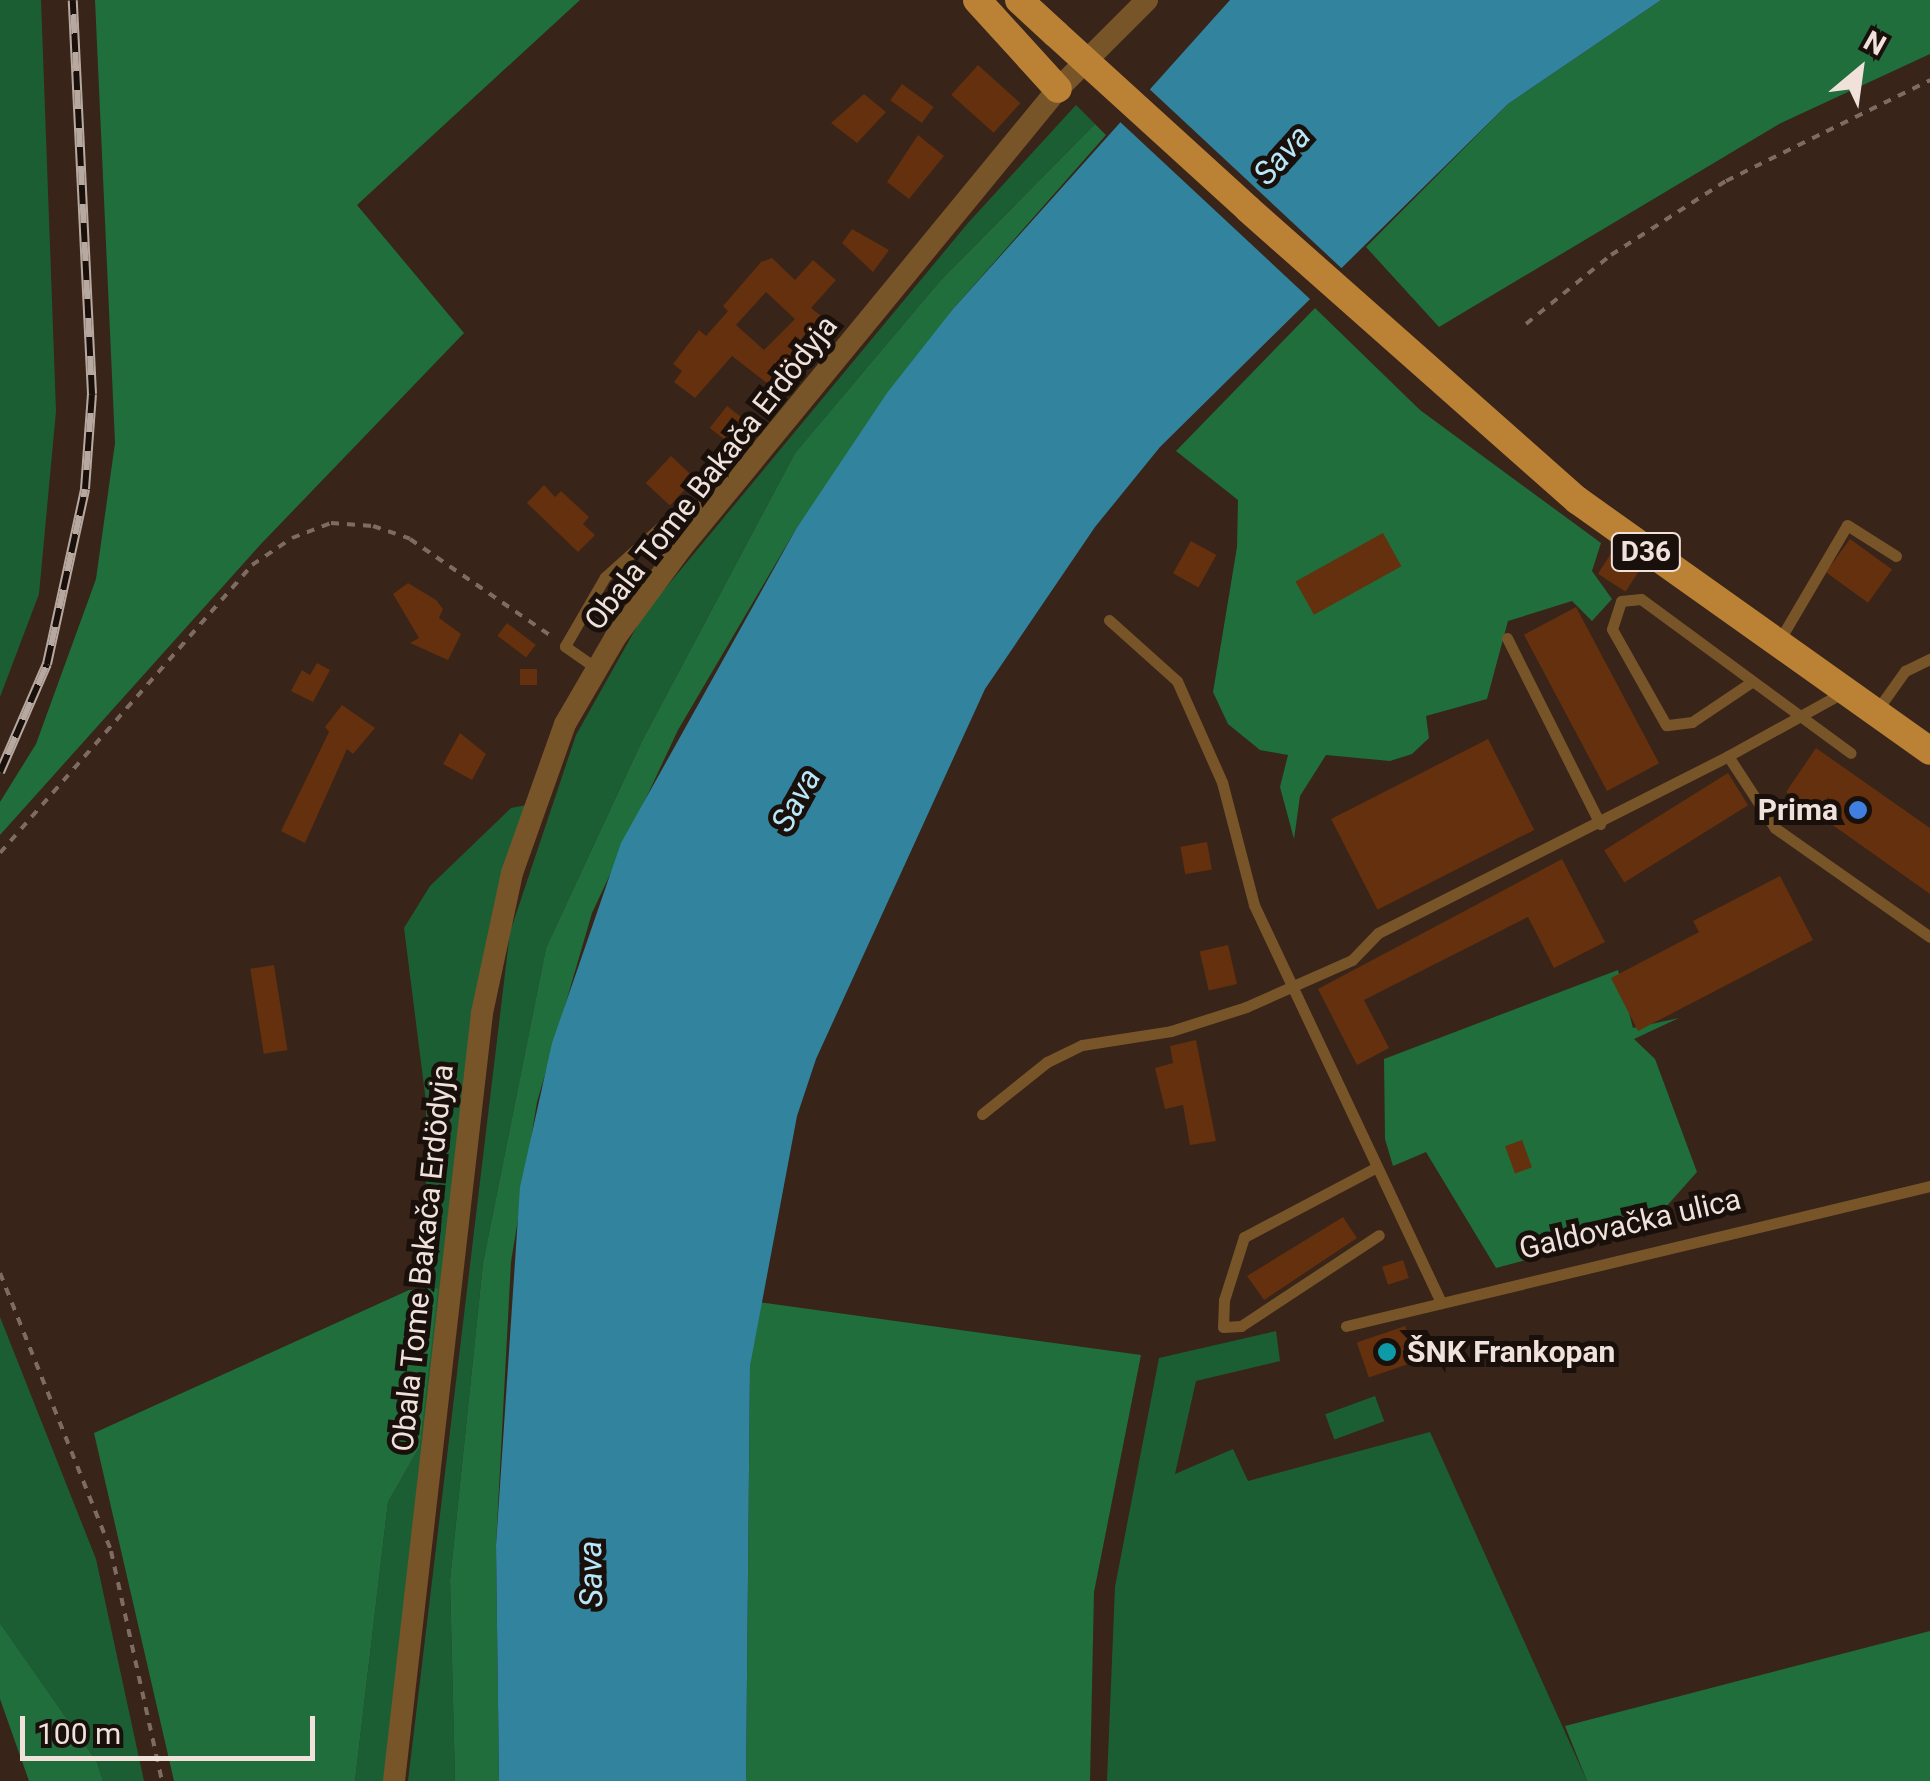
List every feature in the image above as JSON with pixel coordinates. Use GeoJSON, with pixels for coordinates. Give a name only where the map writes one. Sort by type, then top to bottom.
{"type":"FeatureCollection","features":[{"type":"Feature","properties":{"kind":"main road"},"geometry":{"type":"LineString","coordinates":[[977,0],[1058,89]]}},
{"type":"Feature","properties":{"kind":"main road","name":"D36"},"geometry":{"type":"LineString","coordinates":[[1019,0],[1457,399],[1577,500],[1930,751]]}},
{"type":"Feature","properties":{"kind":"street","name":"Obala Tome Bakača Erdödyja"},"geometry":{"type":"LineString","coordinates":[[394,1781],[486,986],[542,781],[596,668],[719,502],[1058,89],[1147,0]]}},
{"type":"Feature","properties":{"kind":"lane"},"geometry":{"type":"LineString","coordinates":[[596,668],[565,646],[584,606],[628,553],[691,508],[719,502]]}},
{"type":"Feature","properties":{"kind":"lane"},"geometry":{"type":"LineString","coordinates":[[1777,645],[1847,525],[1896,556]]}},
{"type":"Feature","properties":{"kind":"lane"},"geometry":{"type":"LineString","coordinates":[[1750,683],[1692,722],[1666,725],[1612,629],[1620,602],[1641,599],[1750,683],[1851,753]]}},
{"type":"Feature","properties":{"kind":"lane"},"geometry":{"type":"LineString","coordinates":[[1109,620],[1177,681],[1222,782],[1254,906],[1440,1303]]}},
{"type":"Feature","properties":{"kind":"lane"},"geometry":{"type":"LineString","coordinates":[[1507,638],[1600,824]]}},
{"type":"Feature","properties":{"kind":"lane"},"geometry":{"type":"LineString","coordinates":[[1875,713],[1905,671],[1930,659]]}},
{"type":"Feature","properties":{"kind":"lane"},"geometry":{"type":"LineString","coordinates":[[982,1114],[1047,1062],[1082,1045],[1172,1031],[1352,960],[1378,933],[1600,824],[1844,692]]}},
{"type":"Feature","properties":{"kind":"lane"},"geometry":{"type":"LineString","coordinates":[[1728,756],[1774,828],[1930,936]]}},
{"type":"Feature","properties":{"kind":"lane"},"geometry":{"type":"LineString","coordinates":[[1375,1168],[1244,1237],[1224,1300],[1223,1327],[1241,1326],[1379,1235]]}},
{"type":"Feature","properties":{"kind":"lane","name":"Galdovačka ulica"},"geometry":{"type":"LineString","coordinates":[[1346,1326],[1930,1186]]}},
{"type":"Feature","properties":{"kind":"path"},"geometry":{"type":"LineString","coordinates":[[1526,324],[1611,255],[1726,181],[1930,80]]}},
{"type":"Feature","properties":{"kind":"path"},"geometry":{"type":"LineString","coordinates":[[0,853],[252,566],[292,538],[331,523],[373,526],[410,539],[565,646]]}},
{"type":"Feature","properties":{"kind":"path"},"geometry":{"type":"LineString","coordinates":[[0,1273],[111,1550],[162,1781]]}},
{"type":"Feature","properties":{"kind":"green space"},"geometry":{"type":"Polygon","coordinates":[[[0,0],[41,0],[56,411],[39,594],[0,697],[0,0]]]}},
{"type":"Feature","properties":{"kind":"green space"},"geometry":{"type":"Polygon","coordinates":[[[95,0],[580,0],[357,205],[464,333],[260,545],[0,835],[0,802],[36,744],[96,579],[115,443],[95,0]]]}},
{"type":"Feature","properties":{"kind":"green space"},"geometry":{"type":"Polygon","coordinates":[[[1661,0],[1930,0],[1930,54],[1781,123],[1439,327],[1366,247],[1508,104],[1661,0]]]}},
{"type":"Feature","properties":{"kind":"green space"},"geometry":{"type":"Polygon","coordinates":[[[1076,105],[1095,124],[940,281],[795,453],[642,741],[546,948],[483,1263],[450,1580],[455,1781],[408,1781],[510,932],[576,735],[644,614],[968,223],[1076,105]]]}},
{"type":"Feature","properties":{"kind":"green space"},"geometry":{"type":"Polygon","coordinates":[[[1095,124],[1106,135],[953,309],[796,529],[678,730],[592,913],[537,1102],[511,1262],[496,1545],[499,1781],[455,1781],[450,1580],[483,1263],[546,948],[642,741],[795,453],[940,281],[1095,124]]]}},
{"type":"Feature","properties":{"kind":"green space"},"geometry":{"type":"Polygon","coordinates":[[[1315,308],[1420,410],[1601,543],[1592,571],[1612,599],[1592,621],[1572,601],[1508,621],[1487,699],[1426,716],[1429,738],[1412,754],[1390,761],[1326,755],[1300,796],[1294,839],[1280,787],[1288,755],[1260,750],[1228,724],[1213,692],[1237,547],[1238,500],[1176,451],[1315,308]]]}},
{"type":"Feature","properties":{"kind":"green space"},"geometry":{"type":"Polygon","coordinates":[[[532,804],[491,938],[389,1781],[355,1781],[388,1502],[420,1446],[437,1288],[426,1289],[426,1102],[404,928],[430,886],[511,808],[532,804]]]}},
{"type":"Feature","properties":{"kind":"green space"},"geometry":{"type":"Polygon","coordinates":[[[1618,970],[1633,1028],[1679,1018],[1634,1039],[1655,1059],[1697,1172],[1647,1228],[1496,1268],[1426,1152],[1393,1166],[1385,1139],[1384,1059],[1618,970]]]}},
{"type":"Feature","properties":{"kind":"green space"},"geometry":{"type":"Polygon","coordinates":[[[438,1288],[420,1446],[388,1502],[355,1781],[174,1781],[94,1433],[409,1290],[438,1288]]]}},
{"type":"Feature","properties":{"kind":"green space"},"geometry":{"type":"Polygon","coordinates":[[[758,1302],[1141,1355],[1094,1592],[1090,1781],[746,1781],[750,1366],[758,1302]]]}},
{"type":"Feature","properties":{"kind":"green space"},"geometry":{"type":"Polygon","coordinates":[[[0,1317],[96,1559],[144,1781],[103,1781],[97,1762],[0,1623],[0,1317]]]}},
{"type":"Feature","properties":{"kind":"green space"},"geometry":{"type":"Polygon","coordinates":[[[1276,1331],[1280,1361],[1196,1381],[1175,1474],[1233,1449],[1248,1481],[1430,1432],[1587,1781],[1107,1781],[1115,1587],[1159,1358],[1276,1331]]]}},
{"type":"Feature","properties":{"kind":"green space"},"geometry":{"type":"Polygon","coordinates":[[[1375,1396],[1384,1421],[1334,1439],[1325,1414],[1375,1396]]]}},
{"type":"Feature","properties":{"kind":"green space"},"geometry":{"type":"Polygon","coordinates":[[[0,1623],[97,1762],[103,1781],[29,1781],[0,1699],[0,1623]]]}},
{"type":"Feature","properties":{"kind":"green space"},"geometry":{"type":"Polygon","coordinates":[[[1930,1631],[1930,1781],[1587,1781],[1565,1726],[1930,1631]]]}},
{"type":"Feature","properties":{"kind":"water","name":"Sava"},"geometry":{"type":"Polygon","coordinates":[[[1230,0],[1661,0],[1508,104],[1160,447],[1095,527],[985,689],[816,1059],[797,1116],[750,1366],[746,1781],[499,1781],[496,1545],[520,1187],[552,1043],[621,843],[796,529],[887,393],[953,309],[1230,0]]]}},
{"type":"Feature","properties":{"kind":"pier"},"geometry":{"type":"Polygon","coordinates":[[[1144,84],[1346,272],[1316,304],[1114,116],[1144,84]]]}},
{"type":"Feature","properties":{"kind":"building"},"geometry":{"type":"Polygon","coordinates":[[[978,65],[1020,103],[994,133],[951,95],[978,65]]]}},
{"type":"Feature","properties":{"kind":"building"},"geometry":{"type":"Polygon","coordinates":[[[902,84],[934,107],[922,123],[890,100],[902,84]]]}},
{"type":"Feature","properties":{"kind":"building"},"geometry":{"type":"Polygon","coordinates":[[[864,94],[886,112],[857,143],[831,123],[864,94]]]}},
{"type":"Feature","properties":{"kind":"building"},"geometry":{"type":"Polygon","coordinates":[[[918,135],[944,156],[909,199],[887,182],[918,135]]]}},
{"type":"Feature","properties":{"kind":"building"},"geometry":{"type":"Polygon","coordinates":[[[852,229],[889,250],[873,272],[842,243],[852,229]]]}},
{"type":"Feature","properties":{"kind":"building"},"geometry":{"type":"Polygon","coordinates":[[[772,258],[795,280],[813,260],[836,280],[811,308],[830,323],[780,393],[732,356],[695,398],[674,382],[682,371],[673,364],[699,330],[706,336],[728,311],[723,306],[761,262],[772,258]],[[766,292],[736,325],[764,350],[795,319],[766,292]]]}},
{"type":"Feature","properties":{"kind":"building"},"geometry":{"type":"Polygon","coordinates":[[[727,406],[746,421],[729,443],[710,428],[727,406]]]}},
{"type":"Feature","properties":{"kind":"building"},"geometry":{"type":"Polygon","coordinates":[[[671,456],[695,479],[670,506],[646,483],[671,456]]]}},
{"type":"Feature","properties":{"kind":"building"},"geometry":{"type":"Polygon","coordinates":[[[544,485],[555,497],[561,491],[589,517],[583,524],[595,535],[578,552],[527,503],[544,485]]]}},
{"type":"Feature","properties":{"kind":"building"},"geometry":{"type":"Polygon","coordinates":[[[1383,533],[1401,566],[1314,615],[1296,581],[1383,533]]]}},
{"type":"Feature","properties":{"kind":"building"},"geometry":{"type":"Polygon","coordinates":[[[1850,539],[1892,570],[1868,603],[1826,572],[1850,539]]]}},
{"type":"Feature","properties":{"kind":"building"},"geometry":{"type":"Polygon","coordinates":[[[1191,541],[1216,555],[1198,587],[1173,573],[1191,541]]]}},
{"type":"Feature","properties":{"kind":"building"},"geometry":{"type":"Polygon","coordinates":[[[1612,552],[1640,570],[1626,592],[1598,574],[1612,552]]]}},
{"type":"Feature","properties":{"kind":"building"},"geometry":{"type":"Polygon","coordinates":[[[408,583],[436,600],[443,609],[439,618],[461,634],[448,660],[410,643],[419,638],[393,594],[408,583]]]}},
{"type":"Feature","properties":{"kind":"building"},"geometry":{"type":"Polygon","coordinates":[[[1576,607],[1659,763],[1607,791],[1524,635],[1576,607]]]}},
{"type":"Feature","properties":{"kind":"building"},"geometry":{"type":"Polygon","coordinates":[[[507,623],[536,645],[526,657],[497,636],[507,623]]]}},
{"type":"Feature","properties":{"kind":"building"},"geometry":{"type":"Polygon","coordinates":[[[317,663],[330,670],[313,702],[291,691],[302,670],[310,675],[317,663]]]}},
{"type":"Feature","properties":{"kind":"building"},"geometry":{"type":"Polygon","coordinates":[[[520,669],[537,669],[537,685],[520,685],[520,669]]]}},
{"type":"Feature","properties":{"kind":"building"},"geometry":{"type":"Polygon","coordinates":[[[342,705],[375,728],[353,754],[347,749],[305,843],[281,831],[329,732],[325,727],[342,705]]]}},
{"type":"Feature","properties":{"kind":"building"},"geometry":{"type":"Polygon","coordinates":[[[460,733],[486,754],[472,780],[443,764],[460,733]]]}},
{"type":"Feature","properties":{"kind":"building"},"geometry":{"type":"Polygon","coordinates":[[[1488,739],[1534,830],[1377,910],[1331,819],[1488,739]]]}},
{"type":"Feature","properties":{"kind":"building","name":"Prima"},"geometry":{"type":"Polygon","coordinates":[[[1816,748],[1930,828],[1930,894],[1786,792],[1816,748]]]}},
{"type":"Feature","properties":{"kind":"building"},"geometry":{"type":"Polygon","coordinates":[[[1728,773],[1748,805],[1624,883],[1604,850],[1728,773]]]}},
{"type":"Feature","properties":{"kind":"building"},"geometry":{"type":"Polygon","coordinates":[[[1207,842],[1212,870],[1185,874],[1180,847],[1207,842]]]}},
{"type":"Feature","properties":{"kind":"building"},"geometry":{"type":"Polygon","coordinates":[[[1562,859],[1605,942],[1554,968],[1528,917],[1364,1000],[1389,1048],[1357,1065],[1318,989],[1562,859]]]}},
{"type":"Feature","properties":{"kind":"building"},"geometry":{"type":"Polygon","coordinates":[[[1780,876],[1813,940],[1638,1031],[1611,978],[1699,932],[1693,921],[1780,876]]]}},
{"type":"Feature","properties":{"kind":"building"},"geometry":{"type":"Polygon","coordinates":[[[1228,945],[1237,984],[1209,990],[1200,952],[1228,945]]]}},
{"type":"Feature","properties":{"kind":"building"},"geometry":{"type":"Polygon","coordinates":[[[274,965],[287,1050],[264,1054],[250,969],[274,965]]]}},
{"type":"Feature","properties":{"kind":"building"},"geometry":{"type":"Polygon","coordinates":[[[1196,1040],[1216,1141],[1190,1145],[1183,1105],[1165,1109],[1155,1068],[1173,1063],[1170,1046],[1196,1040]]]}},
{"type":"Feature","properties":{"kind":"building"},"geometry":{"type":"Polygon","coordinates":[[[1522,1140],[1532,1167],[1515,1173],[1505,1146],[1522,1140]]]}},
{"type":"Feature","properties":{"kind":"building"},"geometry":{"type":"Polygon","coordinates":[[[1343,1217],[1357,1238],[1264,1300],[1247,1276],[1343,1217]]]}},
{"type":"Feature","properties":{"kind":"building"},"geometry":{"type":"Polygon","coordinates":[[[1403,1260],[1409,1278],[1388,1285],[1382,1267],[1403,1260]]]}},
{"type":"Feature","properties":{"kind":"building","name":"ŠNK Frankopan"},"geometry":{"type":"Polygon","coordinates":[[[1405,1326],[1417,1361],[1369,1378],[1357,1343],[1405,1326]]]}},
{"type":"Feature","properties":{"kind":"railway"},"geometry":{"type":"LineString","coordinates":[[0,772],[47,664],[85,489],[92,394],[73,0]]}},
{"type":"Feature","properties":{"kind":"place","name":"Prima"},"geometry":{"type":"Point","coordinates":[1858,810]}},
{"type":"Feature","properties":{"kind":"place","name":"ŠNK Frankopan"},"geometry":{"type":"Point","coordinates":[1387,1352]}}]}
